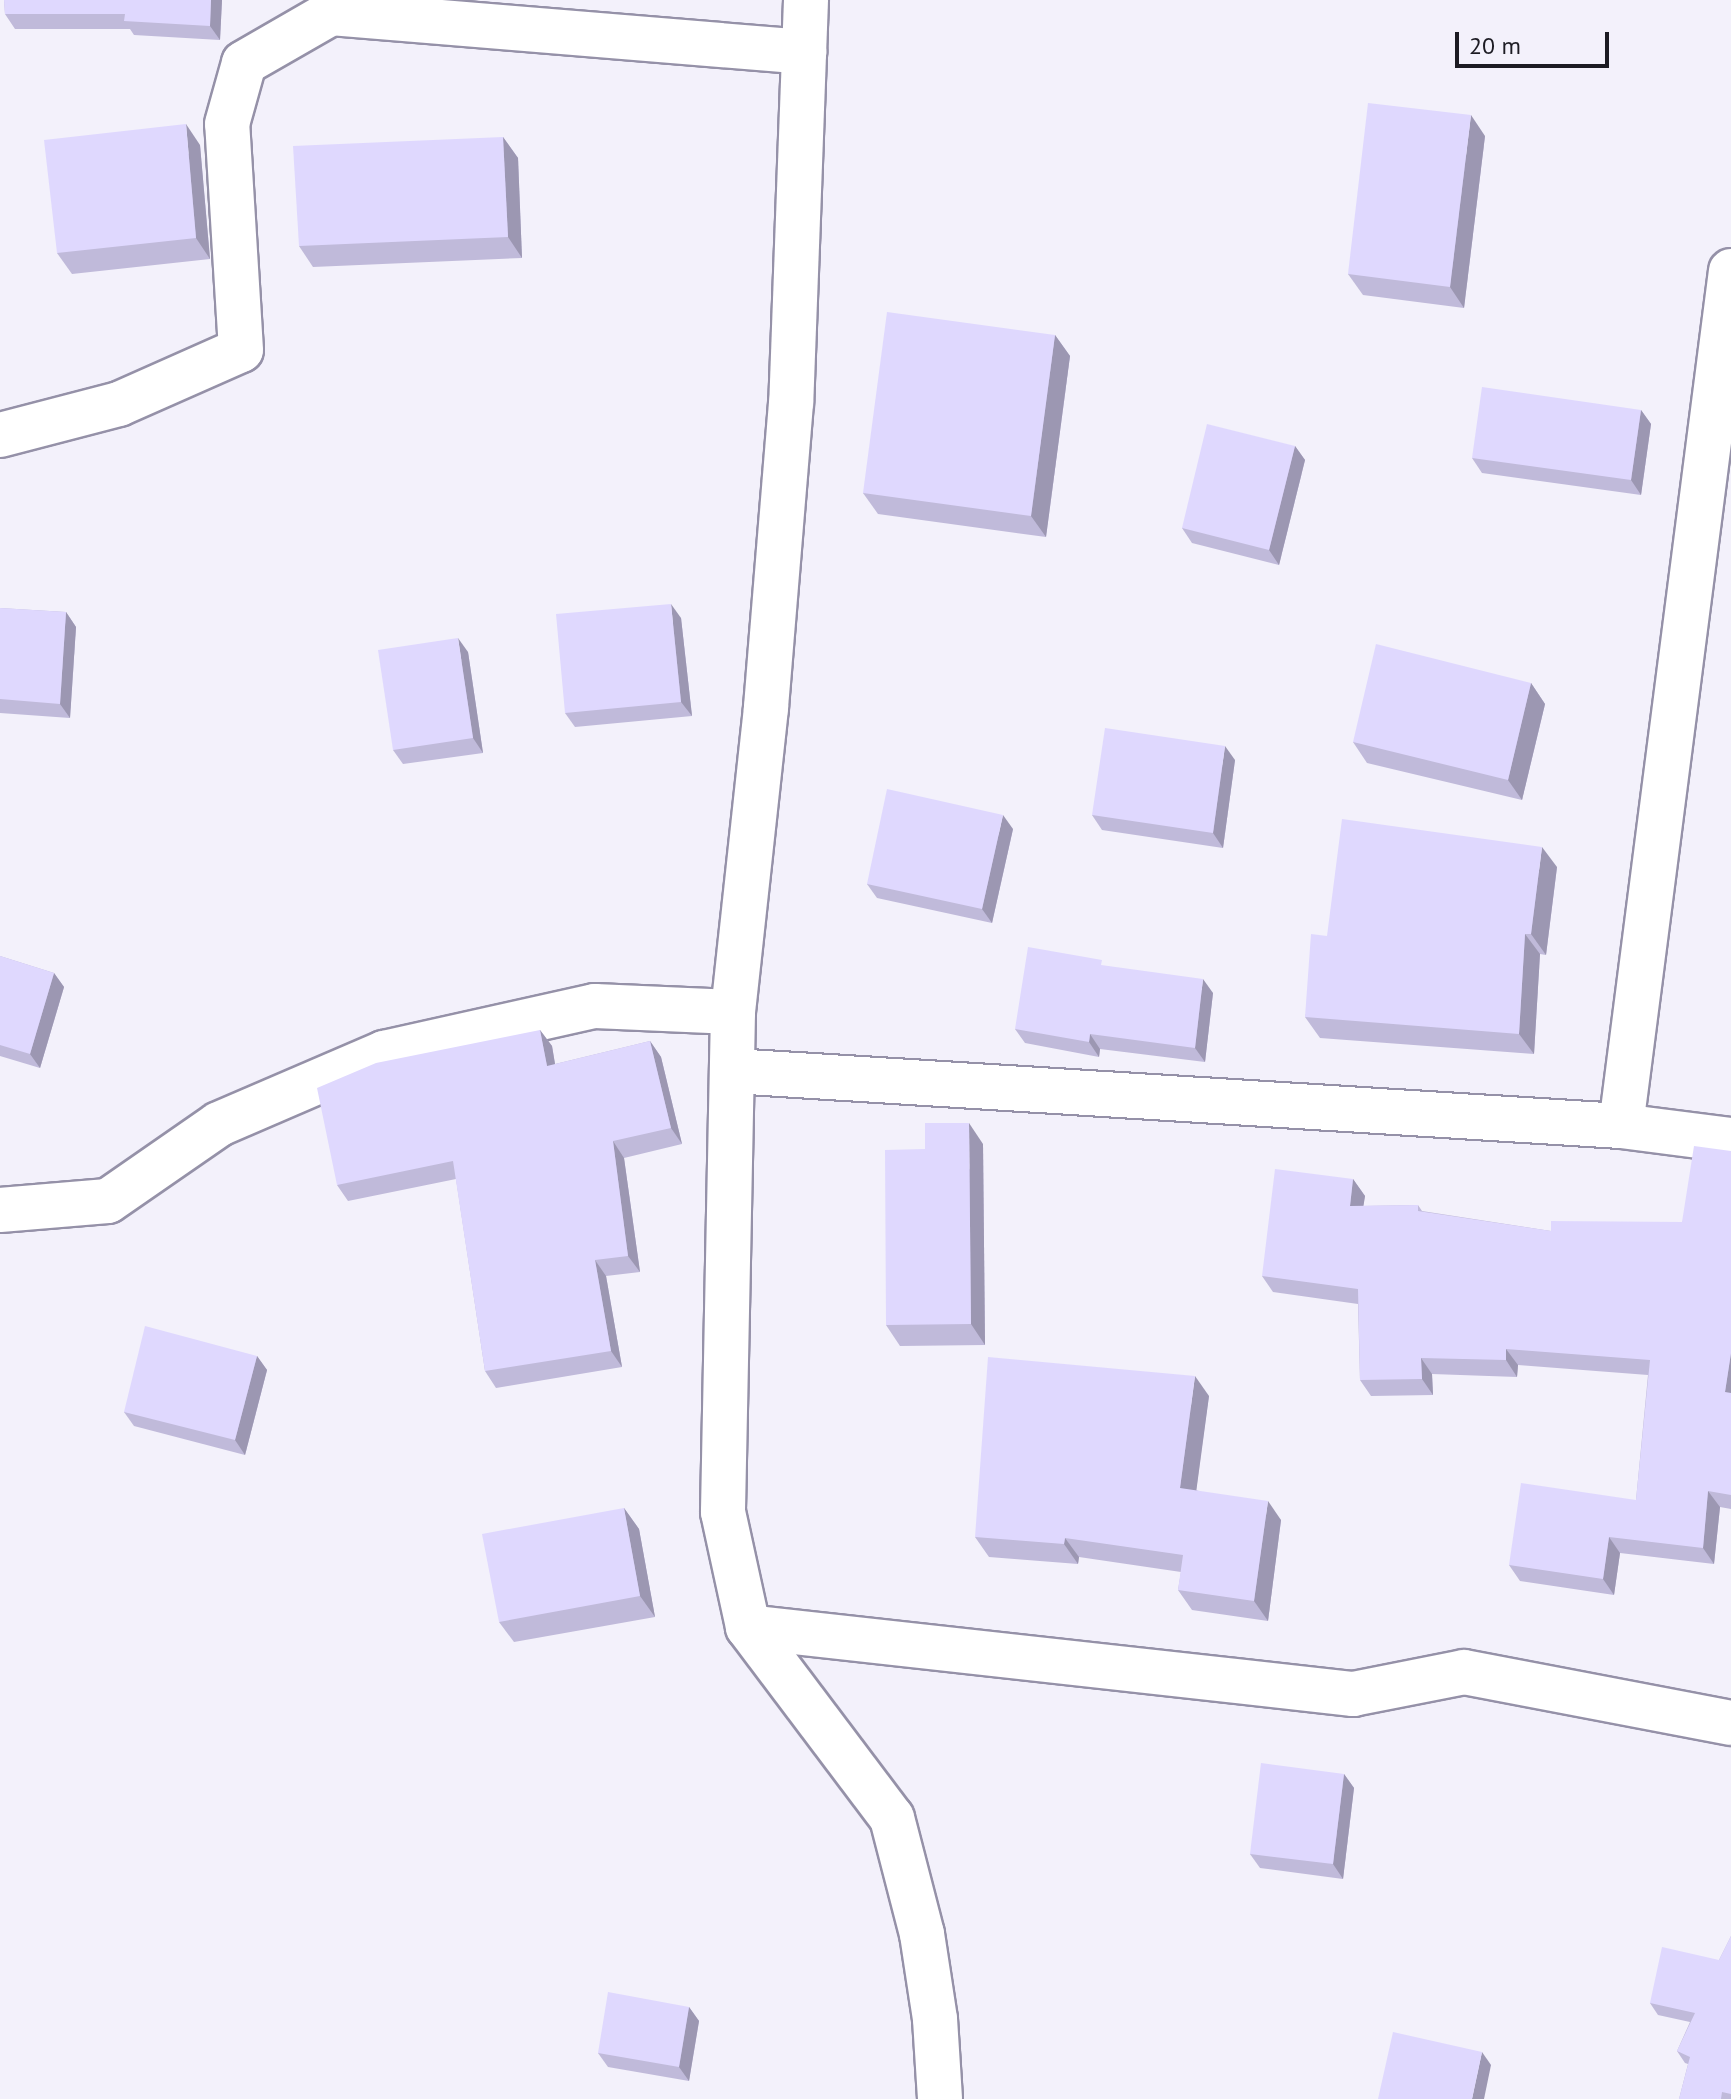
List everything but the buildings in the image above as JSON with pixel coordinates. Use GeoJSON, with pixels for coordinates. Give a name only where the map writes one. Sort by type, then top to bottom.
{"type":"FeatureCollection","features":[{"type":"Feature","properties":{"kind":"street"},"geometry":{"type":"LineString","coordinates":[[806,0],[791,403],[766,708],[733,1012],[723,1512],[748,1627],[892,1818],[922,1934],[935,2019],[940,2099]]}},
{"type":"Feature","properties":{"kind":"street"},"geometry":{"type":"LineString","coordinates":[[0,435],[119,404],[241,350],[227,124],[244,63],[331,13],[804,52]]}},
{"type":"Feature","properties":{"kind":"street"},"geometry":{"type":"LineString","coordinates":[[1621,1126],[1731,271]]}},
{"type":"Feature","properties":{"kind":"street"},"geometry":{"type":"LineString","coordinates":[[0,1210],[108,1201],[219,1124],[384,1053],[595,1006],[733,1012]]}},
{"type":"Feature","properties":{"kind":"street"},"geometry":{"type":"LineString","coordinates":[[732,1071],[1621,1126],[1731,1140]]}},
{"type":"Feature","properties":{"kind":"street"},"geometry":{"type":"LineString","coordinates":[[748,1627],[1353,1694],[1464,1672],[1567,1696],[1731,1723]]}}]}
